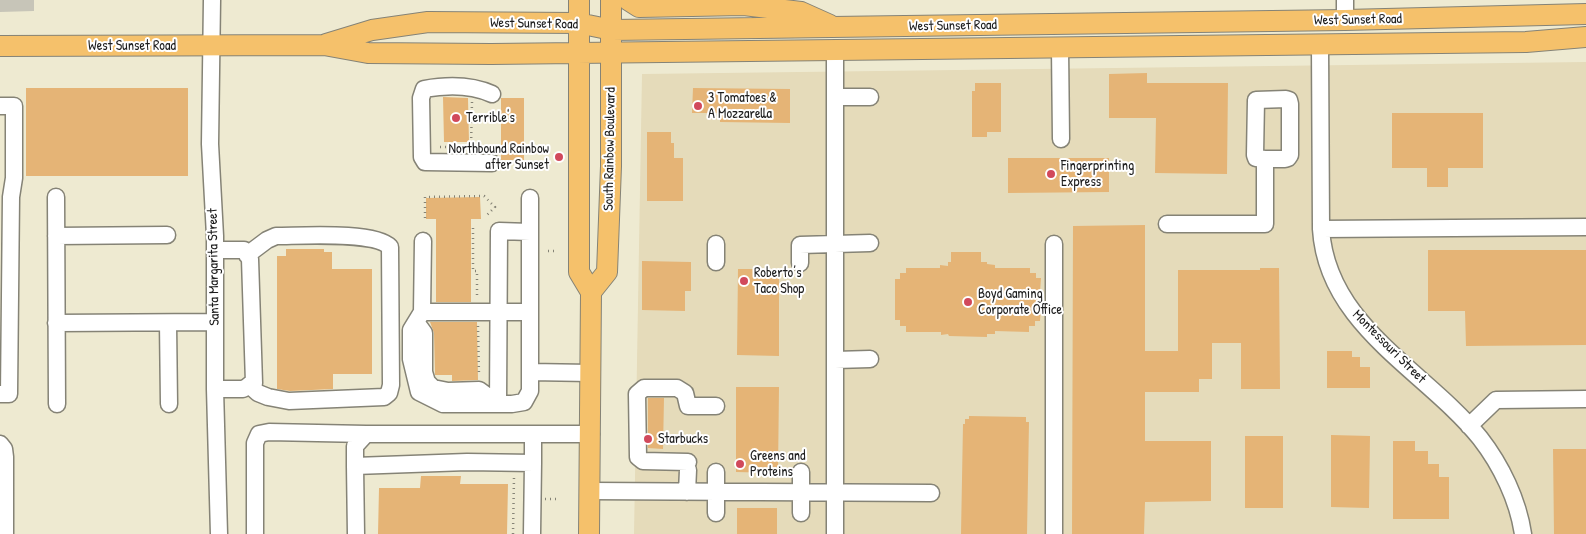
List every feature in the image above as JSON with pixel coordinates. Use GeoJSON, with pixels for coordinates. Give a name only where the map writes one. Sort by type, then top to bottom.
{"type":"FeatureCollection","features":[{"type":"Feature","properties":{"kind":"main road"},"geometry":{"type":"LineString","coordinates":[[579,0],[579,272],[591,292],[589,534]]}},
{"type":"Feature","properties":{"kind":"main road","name":"South Rainbow Boulevard"},"geometry":{"type":"LineString","coordinates":[[591,292],[607,272],[611,166],[611,0]]}},
{"type":"Feature","properties":{"kind":"main road"},"geometry":{"type":"LineString","coordinates":[[628,0],[639,7],[744,5],[801,12],[836,28],[835,50]]}},
{"type":"Feature","properties":{"kind":"main road","name":"West Sunset Road"},"geometry":{"type":"LineString","coordinates":[[324,45],[372,30],[428,22],[578,24],[612,30],[1345,20],[1586,14]]}},
{"type":"Feature","properties":{"kind":"main road"},"geometry":{"type":"LineString","coordinates":[[1434,18],[1434,44]]}},
{"type":"Feature","properties":{"kind":"main road"},"geometry":{"type":"LineString","coordinates":[[1060,24],[1060,48]]}},
{"type":"Feature","properties":{"kind":"main road","name":"West Sunset Road"},"geometry":{"type":"LineString","coordinates":[[0,46],[324,45],[368,53],[612,53],[1434,44],[1526,42],[1586,36]]}},
{"type":"Feature","properties":{"kind":"street","name":"Santa Margarita Street"},"geometry":{"type":"LineString","coordinates":[[212,0],[210,144],[214,250],[219,534]]}},
{"type":"Feature","properties":{"kind":"street"},"geometry":{"type":"LineString","coordinates":[[1345,0],[1345,20]]}},
{"type":"Feature","properties":{"kind":"street","name":"Montessouri Street"},"geometry":{"type":"LineString","coordinates":[[1320,45],[1321,229],[1328,266],[1343,299],[1361,324],[1469,426],[1489,450],[1514,500],[1523,534]]}},
{"type":"Feature","properties":{"kind":"street"},"geometry":{"type":"LineString","coordinates":[[1060,48],[1061,139]]}},
{"type":"Feature","properties":{"kind":"street"},"geometry":{"type":"LineString","coordinates":[[835,50],[835,534]]}},
{"type":"Feature","properties":{"kind":"street"},"geometry":{"type":"LineString","coordinates":[[481,92],[435,87],[424,89],[421,98],[422,157],[425,162],[492,162]]}},
{"type":"Feature","properties":{"kind":"street"},"geometry":{"type":"LineString","coordinates":[[835,97],[870,97]]}},
{"type":"Feature","properties":{"kind":"street"},"geometry":{"type":"LineString","coordinates":[[0,106],[14,106],[14,178],[6,197],[9,394],[0,394]]}},
{"type":"Feature","properties":{"kind":"street"},"geometry":{"type":"LineString","coordinates":[[1167,224],[1265,224],[1265,159]]}},
{"type":"Feature","properties":{"kind":"street"},"geometry":{"type":"LineString","coordinates":[[56,197],[57,404]]}},
{"type":"Feature","properties":{"kind":"street"},"geometry":{"type":"LineString","coordinates":[[419,317],[412,330],[411,359],[419,392],[443,404],[524,402],[530,391],[530,198]]}},
{"type":"Feature","properties":{"kind":"street"},"geometry":{"type":"LineString","coordinates":[[1321,229],[1586,227]]}},
{"type":"Feature","properties":{"kind":"street"},"geometry":{"type":"LineString","coordinates":[[498,404],[498,232],[530,232]]}},
{"type":"Feature","properties":{"kind":"street"},"geometry":{"type":"LineString","coordinates":[[56,236],[167,236]]}},
{"type":"Feature","properties":{"kind":"street"},"geometry":{"type":"LineString","coordinates":[[247,255],[267,240],[276,236],[364,237],[386,243],[390,247],[391,385],[389,393],[384,397],[289,401],[268,397],[258,393],[249,385]]}},
{"type":"Feature","properties":{"kind":"street"},"geometry":{"type":"LineString","coordinates":[[423,241],[419,317],[424,333],[424,372],[427,382],[433,388],[441,390],[479,390],[498,404]]}},
{"type":"Feature","properties":{"kind":"street"},"geometry":{"type":"LineString","coordinates":[[716,244],[716,262]]}},
{"type":"Feature","properties":{"kind":"street"},"geometry":{"type":"LineString","coordinates":[[800,263],[800,245],[870,244]]}},
{"type":"Feature","properties":{"kind":"street"},"geometry":{"type":"LineString","coordinates":[[1054,244],[1054,534]]}},
{"type":"Feature","properties":{"kind":"street"},"geometry":{"type":"LineString","coordinates":[[214,250],[244,250],[250,259],[254,383],[243,389],[215,389]]}},
{"type":"Feature","properties":{"kind":"street"},"geometry":{"type":"LineString","coordinates":[[419,317],[530,312]]}},
{"type":"Feature","properties":{"kind":"street"},"geometry":{"type":"LineString","coordinates":[[56,323],[214,322]]}},
{"type":"Feature","properties":{"kind":"street"},"geometry":{"type":"LineString","coordinates":[[168,323],[169,404]]}},
{"type":"Feature","properties":{"kind":"street"},"geometry":{"type":"LineString","coordinates":[[835,360],[870,359]]}},
{"type":"Feature","properties":{"kind":"street"},"geometry":{"type":"LineString","coordinates":[[530,372],[591,373]]}},
{"type":"Feature","properties":{"kind":"street"},"geometry":{"type":"LineString","coordinates":[[687,492],[688,466],[642,461],[638,457],[637,394],[644,388],[677,388],[685,393],[688,406],[716,406]]}},
{"type":"Feature","properties":{"kind":"street"},"geometry":{"type":"LineString","coordinates":[[1469,426],[1496,400],[1586,399]]}},
{"type":"Feature","properties":{"kind":"street"},"geometry":{"type":"LineString","coordinates":[[255,534],[254,443],[259,434],[269,432],[591,434]]}},
{"type":"Feature","properties":{"kind":"street"},"geometry":{"type":"LineString","coordinates":[[356,534],[355,446],[366,434]]}},
{"type":"Feature","properties":{"kind":"street"},"geometry":{"type":"LineString","coordinates":[[532,534],[533,434]]}},
{"type":"Feature","properties":{"kind":"street"},"geometry":{"type":"LineString","coordinates":[[0,444],[4,449],[5,457],[5,534]]}},
{"type":"Feature","properties":{"kind":"street"},"geometry":{"type":"LineString","coordinates":[[355,466],[467,462],[533,463]]}},
{"type":"Feature","properties":{"kind":"street"},"geometry":{"type":"LineString","coordinates":[[716,472],[716,513]]}},
{"type":"Feature","properties":{"kind":"street"},"geometry":{"type":"LineString","coordinates":[[801,472],[801,513]]}},
{"type":"Feature","properties":{"kind":"street"},"geometry":{"type":"LineString","coordinates":[[590,491],[931,494]]}},
{"type":"Feature","properties":{"kind":"path"},"geometry":{"type":"LineString","coordinates":[[440,146],[471,147],[481,92]]}},
{"type":"Feature","properties":{"kind":"path"},"geometry":{"type":"LineString","coordinates":[[426,218],[425,197],[484,196],[496,207],[487,215]]}},
{"type":"Feature","properties":{"kind":"path"},"geometry":{"type":"LineString","coordinates":[[474,228],[473,271],[477,272],[477,303]]}},
{"type":"Feature","properties":{"kind":"path"},"geometry":{"type":"LineString","coordinates":[[548,251],[557,251]]}},
{"type":"Feature","properties":{"kind":"path"},"geometry":{"type":"LineString","coordinates":[[478,317],[479,390]]}},
{"type":"Feature","properties":{"kind":"path"},"geometry":{"type":"LineString","coordinates":[[513,534],[514,463]]}},
{"type":"Feature","properties":{"kind":"path"},"geometry":{"type":"LineString","coordinates":[[541,499],[556,499]]}},
{"type":"Feature","properties":{"kind":"shaded area"},"geometry":{"type":"Polygon","coordinates":[[[0,0],[34,0],[34,11],[0,12],[0,0]]]}},
{"type":"Feature","properties":{"kind":"shaded area"},"geometry":{"type":"Polygon","coordinates":[[[1586,62],[1586,534],[634,534],[642,74],[1586,62]]]}},
{"type":"Feature","properties":{"kind":"building"},"geometry":{"type":"Polygon","coordinates":[[[1147,73],[1147,83],[1228,83],[1227,174],[1155,173],[1156,118],[1109,118],[1109,74],[1147,73]]]}},
{"type":"Feature","properties":{"kind":"building"},"geometry":{"type":"Polygon","coordinates":[[[975,83],[1001,83],[1001,132],[987,132],[987,137],[972,137],[972,91],[975,91],[975,83]]]}},
{"type":"Feature","properties":{"kind":"building"},"geometry":{"type":"Polygon","coordinates":[[[26,88],[188,88],[188,176],[26,176],[26,88]]]}},
{"type":"Feature","properties":{"kind":"building"},"geometry":{"type":"Polygon","coordinates":[[[693,88],[790,89],[790,123],[720,122],[720,113],[692,113],[693,88]]]}},
{"type":"Feature","properties":{"kind":"building","name":"Terrible's"},"geometry":{"type":"Polygon","coordinates":[[[443,97],[468,98],[469,142],[444,142],[443,97]]]}},
{"type":"Feature","properties":{"kind":"building"},"geometry":{"type":"Polygon","coordinates":[[[501,98],[524,98],[524,160],[501,160],[501,98]]]}},
{"type":"Feature","properties":{"kind":"building"},"geometry":{"type":"Polygon","coordinates":[[[1392,113],[1483,113],[1483,168],[1448,168],[1448,187],[1427,187],[1427,168],[1392,168],[1392,113]]]}},
{"type":"Feature","properties":{"kind":"building"},"geometry":{"type":"Polygon","coordinates":[[[647,132],[671,132],[671,143],[674,143],[674,158],[683,158],[683,201],[647,201],[647,132]]]}},
{"type":"Feature","properties":{"kind":"building"},"geometry":{"type":"Polygon","coordinates":[[[1008,158],[1109,158],[1109,192],[1008,193],[1008,158]]]}},
{"type":"Feature","properties":{"kind":"building"},"geometry":{"type":"Polygon","coordinates":[[[480,197],[481,219],[471,219],[471,302],[436,302],[436,219],[426,219],[426,198],[480,197]]]}},
{"type":"Feature","properties":{"kind":"building"},"geometry":{"type":"Polygon","coordinates":[[[1145,225],[1145,351],[1178,351],[1178,270],[1260,270],[1260,268],[1279,268],[1280,389],[1241,389],[1241,343],[1212,343],[1212,379],[1199,379],[1199,392],[1145,392],[1145,441],[1211,441],[1211,501],[1145,502],[1144,534],[1072,534],[1073,226],[1145,225]]]}},
{"type":"Feature","properties":{"kind":"building"},"geometry":{"type":"Polygon","coordinates":[[[286,249],[324,249],[324,252],[332,252],[332,269],[372,269],[372,374],[333,374],[333,389],[290,391],[277,389],[277,256],[286,256],[286,249]]]}},
{"type":"Feature","properties":{"kind":"building"},"geometry":{"type":"Polygon","coordinates":[[[1428,250],[1586,250],[1586,345],[1466,346],[1465,311],[1428,311],[1428,250]]]}},
{"type":"Feature","properties":{"kind":"building"},"geometry":{"type":"Polygon","coordinates":[[[951,252],[981,252],[981,262],[995,265],[995,268],[1030,268],[1030,273],[1036,273],[1036,278],[1041,278],[1040,321],[1035,321],[1035,326],[1029,326],[1029,332],[995,331],[995,334],[987,334],[987,337],[949,336],[948,334],[941,335],[941,332],[906,332],[906,326],[900,326],[900,320],[895,320],[895,279],[900,279],[900,273],[906,273],[906,268],[940,268],[940,265],[948,266],[948,262],[951,262],[951,252]]]}},
{"type":"Feature","properties":{"kind":"building"},"geometry":{"type":"Polygon","coordinates":[[[642,261],[691,262],[691,291],[685,291],[685,311],[642,310],[642,261]]]}},
{"type":"Feature","properties":{"kind":"building"},"geometry":{"type":"Polygon","coordinates":[[[738,269],[779,269],[779,356],[737,355],[738,269]]]}},
{"type":"Feature","properties":{"kind":"building"},"geometry":{"type":"Polygon","coordinates":[[[430,322],[477,322],[478,380],[452,381],[452,375],[435,375],[434,333],[430,322]]]}},
{"type":"Feature","properties":{"kind":"building"},"geometry":{"type":"Polygon","coordinates":[[[1327,351],[1352,351],[1352,357],[1360,357],[1360,367],[1370,367],[1370,388],[1327,388],[1327,351]]]}},
{"type":"Feature","properties":{"kind":"building"},"geometry":{"type":"Polygon","coordinates":[[[736,387],[779,387],[778,473],[736,472],[736,387]]]}},
{"type":"Feature","properties":{"kind":"building"},"geometry":{"type":"Polygon","coordinates":[[[648,398],[664,398],[663,449],[648,448],[648,398]]]}},
{"type":"Feature","properties":{"kind":"building"},"geometry":{"type":"Polygon","coordinates":[[[969,416],[1026,417],[1026,422],[1029,422],[1027,534],[961,534],[963,424],[965,424],[965,419],[969,419],[969,416]]]}},
{"type":"Feature","properties":{"kind":"building"},"geometry":{"type":"Polygon","coordinates":[[[1331,435],[1370,436],[1369,508],[1331,507],[1331,435]]]}},
{"type":"Feature","properties":{"kind":"building"},"geometry":{"type":"Polygon","coordinates":[[[1245,436],[1283,436],[1283,508],[1245,508],[1245,436]]]}},
{"type":"Feature","properties":{"kind":"building"},"geometry":{"type":"Polygon","coordinates":[[[1393,441],[1415,441],[1415,451],[1428,451],[1428,464],[1439,464],[1439,477],[1449,477],[1449,519],[1393,519],[1393,441]]]}},
{"type":"Feature","properties":{"kind":"building"},"geometry":{"type":"Polygon","coordinates":[[[1553,449],[1586,449],[1586,534],[1554,534],[1553,449]]]}},
{"type":"Feature","properties":{"kind":"building"},"geometry":{"type":"Polygon","coordinates":[[[421,476],[461,476],[460,484],[508,484],[507,534],[378,534],[379,488],[420,488],[421,476]]]}},
{"type":"Feature","properties":{"kind":"building"},"geometry":{"type":"Polygon","coordinates":[[[737,508],[777,508],[777,534],[737,534],[737,508]]]}},
{"type":"Feature","properties":{"kind":"place","name":"3 Tomatoes & A Mozzarella"},"geometry":{"type":"Point","coordinates":[698,106]}},
{"type":"Feature","properties":{"kind":"place","name":"Terrible's"},"geometry":{"type":"Point","coordinates":[456,118]}},
{"type":"Feature","properties":{"kind":"place","name":"Northbound Rainbow after Sunset"},"geometry":{"type":"Point","coordinates":[559,157]}},
{"type":"Feature","properties":{"kind":"place","name":"Fingerprinting Express"},"geometry":{"type":"Point","coordinates":[1051,174]}},
{"type":"Feature","properties":{"kind":"place","name":"Roberto’s Taco Shop"},"geometry":{"type":"Point","coordinates":[744,281]}},
{"type":"Feature","properties":{"kind":"place","name":"Boyd Gaming Corporate Office"},"geometry":{"type":"Point","coordinates":[968,302]}},
{"type":"Feature","properties":{"kind":"place","name":"Starbucks"},"geometry":{"type":"Point","coordinates":[648,439]}},
{"type":"Feature","properties":{"kind":"place","name":"Greens and Proteins"},"geometry":{"type":"Point","coordinates":[740,464]}}]}
